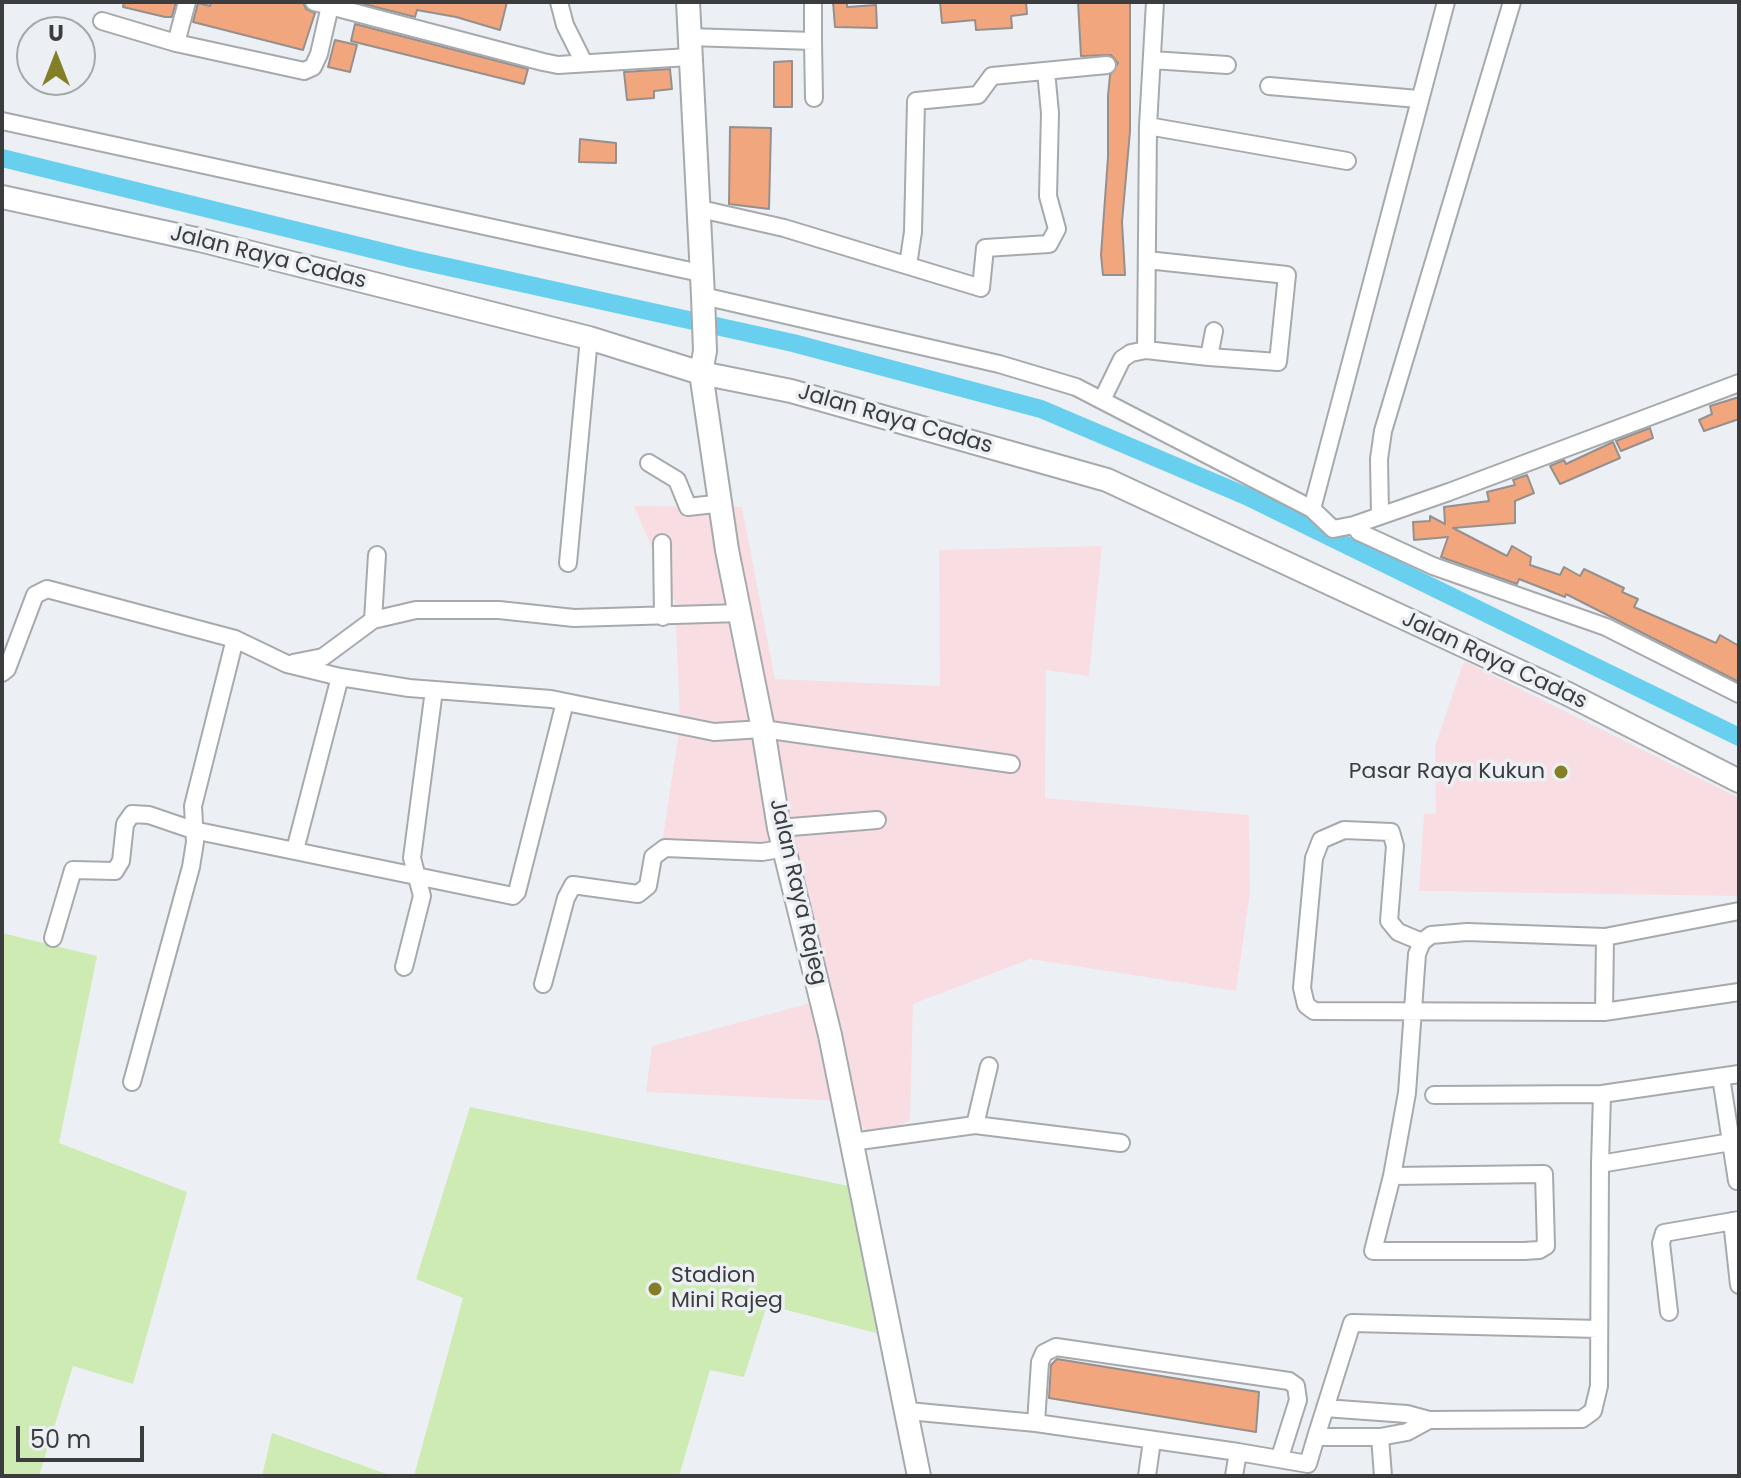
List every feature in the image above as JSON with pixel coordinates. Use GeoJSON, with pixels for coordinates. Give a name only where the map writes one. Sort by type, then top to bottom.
{"type":"FeatureCollection","features":[{"type":"Feature","properties":{"kind":"street"},"geometry":{"type":"LineString","coordinates":[[176,43],[187,2]]}},
{"type":"Feature","properties":{"kind":"street"},"geometry":{"type":"LineString","coordinates":[[559,2],[565,25],[584,63]]}},
{"type":"Feature","properties":{"kind":"street","name":"Jalan Raya Rajeg"},"geometry":{"type":"LineString","coordinates":[[688,2],[703,300],[703,362],[727,550],[783,838],[852,1142],[919,1476]]}},
{"type":"Feature","properties":{"kind":"street"},"geometry":{"type":"LineString","coordinates":[[813,2],[814,98]]}},
{"type":"Feature","properties":{"kind":"street"},"geometry":{"type":"LineString","coordinates":[[1146,350],[1148,126],[1155,2]]}},
{"type":"Feature","properties":{"kind":"street"},"geometry":{"type":"LineString","coordinates":[[1312,509],[1446,2]]}},
{"type":"Feature","properties":{"kind":"street"},"geometry":{"type":"LineString","coordinates":[[1380,515],[1379,459],[1383,431],[1512,2]]}},
{"type":"Feature","properties":{"kind":"street"},"geometry":{"type":"LineString","coordinates":[[102,21],[176,43],[304,71],[313,67],[319,54],[325,3],[543,62],[584,63],[689,47],[813,41]]}},
{"type":"Feature","properties":{"kind":"street"},"geometry":{"type":"LineString","coordinates":[[1152,60],[1227,65]]}},
{"type":"Feature","properties":{"kind":"street"},"geometry":{"type":"LineString","coordinates":[[908,265],[913,232],[916,101],[978,95],[992,76],[1107,65]]}},
{"type":"Feature","properties":{"kind":"street"},"geometry":{"type":"LineString","coordinates":[[696,208],[784,228],[981,288],[985,248],[990,245],[1049,244],[1054,239],[1056,217],[1048,196],[1050,113],[1046,71]]}},
{"type":"Feature","properties":{"kind":"street"},"geometry":{"type":"LineString","coordinates":[[1269,86],[1418,99]]}},
{"type":"Feature","properties":{"kind":"street"},"geometry":{"type":"LineString","coordinates":[[2,121],[700,273]]}},
{"type":"Feature","properties":{"kind":"street"},"geometry":{"type":"LineString","coordinates":[[1148,126],[1347,161]]}},
{"type":"Feature","properties":{"kind":"street","name":"Jalan Raya Cadas"},"geometry":{"type":"LineString","coordinates":[[2,197],[200,240],[589,338],[703,362],[791,391],[1107,480],[1160,502],[1307,576],[1568,694],[1739,781]]}},
{"type":"Feature","properties":{"kind":"street"},"geometry":{"type":"LineString","coordinates":[[1102,400],[1122,359],[1146,350],[1278,362],[1287,275],[1147,260]]}},
{"type":"Feature","properties":{"kind":"street"},"geometry":{"type":"LineString","coordinates":[[703,300],[999,364],[1076,387],[1312,509],[1329,528],[1345,527],[1380,515],[1739,383]]}},
{"type":"Feature","properties":{"kind":"street"},"geometry":{"type":"LineString","coordinates":[[1209,357],[1214,331]]}},
{"type":"Feature","properties":{"kind":"street"},"geometry":{"type":"LineString","coordinates":[[568,563],[589,338]]}},
{"type":"Feature","properties":{"kind":"street"},"geometry":{"type":"LineString","coordinates":[[649,463],[677,480],[688,507],[723,503]]}},
{"type":"Feature","properties":{"kind":"street"},"geometry":{"type":"LineString","coordinates":[[1345,527],[1433,566],[1606,627],[1739,694]]}},
{"type":"Feature","properties":{"kind":"street"},"geometry":{"type":"LineString","coordinates":[[662,543],[663,617]]}},
{"type":"Feature","properties":{"kind":"street"},"geometry":{"type":"LineString","coordinates":[[373,620],[377,555]]}},
{"type":"Feature","properties":{"kind":"street"},"geometry":{"type":"LineString","coordinates":[[2,673],[7,669],[35,595],[47,589],[235,639],[287,664],[340,677],[434,690],[565,702],[714,732],[763,729],[1011,764]]}},
{"type":"Feature","properties":{"kind":"street"},"geometry":{"type":"LineString","coordinates":[[287,664],[323,657],[373,620],[430,610],[499,610],[574,618],[741,613]]}},
{"type":"Feature","properties":{"kind":"street"},"geometry":{"type":"LineString","coordinates":[[132,1082],[191,867],[195,842],[193,806],[235,639]]}},
{"type":"Feature","properties":{"kind":"street"},"geometry":{"type":"LineString","coordinates":[[295,850],[340,677]]}},
{"type":"Feature","properties":{"kind":"street"},"geometry":{"type":"LineString","coordinates":[[404,967],[422,896],[412,858],[434,690]]}},
{"type":"Feature","properties":{"kind":"street"},"geometry":{"type":"LineString","coordinates":[[53,938],[73,870],[115,871],[119,867],[129,815],[149,815],[193,830],[508,897],[517,892],[565,702]]}},
{"type":"Feature","properties":{"kind":"street"},"geometry":{"type":"LineString","coordinates":[[543,984],[566,898],[573,885],[638,894],[648,886],[653,857],[665,848],[762,852],[783,838],[877,820]]}},
{"type":"Feature","properties":{"kind":"street"},"geometry":{"type":"LineString","coordinates":[[1422,942],[1398,932],[1389,921],[1395,846],[1391,832],[1344,830],[1321,840],[1314,858],[1302,979],[1306,1005],[1314,1011],[1411,1012],[1436,1009],[1604,1012],[1739,992]]}},
{"type":"Feature","properties":{"kind":"street"},"geometry":{"type":"LineString","coordinates":[[1392,1176],[1544,1174],[1546,1246],[1524,1251],[1373,1251],[1392,1176],[1407,1093],[1417,954],[1422,942],[1431,935],[1467,932],[1605,937],[1739,911]]}},
{"type":"Feature","properties":{"kind":"street"},"geometry":{"type":"LineString","coordinates":[[1604,1012],[1605,937]]}},
{"type":"Feature","properties":{"kind":"street"},"geometry":{"type":"LineString","coordinates":[[975,1125],[989,1066]]}},
{"type":"Feature","properties":{"kind":"street"},"geometry":{"type":"LineString","coordinates":[[1434,1095],[1602,1094],[1739,1074]]}},
{"type":"Feature","properties":{"kind":"street"},"geometry":{"type":"LineString","coordinates":[[1721,1077],[1737,1181]]}},
{"type":"Feature","properties":{"kind":"street"},"geometry":{"type":"LineString","coordinates":[[1325,1408],[1407,1414],[1429,1420],[1582,1419],[1593,1411],[1598,1396],[1602,1094]]}},
{"type":"Feature","properties":{"kind":"street"},"geometry":{"type":"LineString","coordinates":[[852,1142],[975,1125],[1121,1143]]}},
{"type":"Feature","properties":{"kind":"street"},"geometry":{"type":"LineString","coordinates":[[1600,1164],[1731,1142]]}},
{"type":"Feature","properties":{"kind":"street"},"geometry":{"type":"LineString","coordinates":[[1669,1312],[1661,1243],[1664,1233],[1735,1220],[1739,1285]]}},
{"type":"Feature","properties":{"kind":"street"},"geometry":{"type":"LineString","coordinates":[[908,1411],[1036,1423],[1280,1457],[1309,1470],[1316,1437],[1352,1323],[1599,1329]]}},
{"type":"Feature","properties":{"kind":"street"},"geometry":{"type":"LineString","coordinates":[[1036,1423],[1040,1362],[1044,1353],[1056,1347],[1087,1351],[1289,1381],[1296,1386],[1298,1400],[1280,1457]]}},
{"type":"Feature","properties":{"kind":"street"},"geometry":{"type":"LineString","coordinates":[[1316,1437],[1380,1437],[1407,1432],[1429,1420]]}},
{"type":"Feature","properties":{"kind":"street"},"geometry":{"type":"LineString","coordinates":[[1380,1437],[1383,1476]]}},
{"type":"Feature","properties":{"kind":"street"},"geometry":{"type":"LineString","coordinates":[[1147,1476],[1152,1441]]}},
{"type":"Feature","properties":{"kind":"street"},"geometry":{"type":"LineString","coordinates":[[1234,1476],[1238,1452]]}},
{"type":"Feature","properties":{"kind":"shaded area"},"geometry":{"type":"Polygon","coordinates":[[[634,506],[742,507],[775,679],[940,686],[939,550],[1102,546],[1089,676],[1046,670],[1045,798],[1249,815],[1250,892],[1236,991],[1030,959],[913,1004],[910,1120],[874,1139],[840,1101],[646,1092],[652,1046],[810,1003],[773,848],[661,850],[680,725],[675,602],[634,506]]]}},
{"type":"Feature","properties":{"kind":"shaded area","name":"Pasar Raya Kukun"},"geometry":{"type":"Polygon","coordinates":[[[1464,661],[1739,798],[1739,896],[1419,891],[1424,814],[1436,813],[1435,746],[1464,661]]]}},
{"type":"Feature","properties":{"kind":"green space"},"geometry":{"type":"Polygon","coordinates":[[[2,933],[97,956],[59,1143],[187,1192],[133,1384],[73,1366],[39,1476],[2,1476],[2,933]]]}},
{"type":"Feature","properties":{"kind":"green space","name":"Stadion Mini Rajeg"},"geometry":{"type":"Polygon","coordinates":[[[470,1107],[853,1187],[880,1334],[767,1305],[744,1377],[710,1370],[679,1476],[414,1476],[463,1298],[416,1279],[470,1107]]]}},
{"type":"Feature","properties":{"kind":"green space"},"geometry":{"type":"Polygon","coordinates":[[[272,1433],[392,1476],[262,1476],[272,1433]]]}},
{"type":"Feature","properties":{"kind":"building"},"geometry":{"type":"Polygon","coordinates":[[[124,2],[176,2],[172,17],[165,17],[123,7],[124,2]]]}},
{"type":"Feature","properties":{"kind":"building"},"geometry":{"type":"Polygon","coordinates":[[[211,2],[303,2],[306,9],[315,13],[303,50],[193,22],[198,3],[210,6],[211,2]]]}},
{"type":"Feature","properties":{"kind":"building"},"geometry":{"type":"Polygon","coordinates":[[[507,2],[500,30],[456,17],[417,10],[415,17],[360,3],[507,2]]]}},
{"type":"Feature","properties":{"kind":"building"},"geometry":{"type":"Polygon","coordinates":[[[833,2],[847,2],[847,7],[876,5],[877,28],[835,27],[833,2]]]}},
{"type":"Feature","properties":{"kind":"building"},"geometry":{"type":"Polygon","coordinates":[[[940,2],[1026,2],[1027,14],[1011,16],[1012,28],[976,30],[975,20],[942,23],[940,2]]]}},
{"type":"Feature","properties":{"kind":"building"},"geometry":{"type":"Polygon","coordinates":[[[1078,2],[1130,2],[1130,131],[1122,222],[1125,275],[1103,275],[1101,255],[1108,157],[1108,96],[1110,75],[1118,63],[1111,55],[1081,56],[1078,2]]]}},
{"type":"Feature","properties":{"kind":"building"},"geometry":{"type":"Polygon","coordinates":[[[355,24],[528,69],[524,84],[351,41],[355,24]]]}},
{"type":"Feature","properties":{"kind":"building"},"geometry":{"type":"Polygon","coordinates":[[[335,40],[357,45],[350,72],[328,67],[335,40]]]}},
{"type":"Feature","properties":{"kind":"building"},"geometry":{"type":"Polygon","coordinates":[[[792,61],[792,107],[774,107],[774,62],[792,61]]]}},
{"type":"Feature","properties":{"kind":"building"},"geometry":{"type":"Polygon","coordinates":[[[670,69],[672,89],[654,91],[654,98],[627,100],[624,72],[670,69]]]}},
{"type":"Feature","properties":{"kind":"building"},"geometry":{"type":"Polygon","coordinates":[[[730,127],[771,128],[769,209],[729,204],[730,127]]]}},
{"type":"Feature","properties":{"kind":"building"},"geometry":{"type":"Polygon","coordinates":[[[580,139],[616,143],[616,163],[579,162],[580,139]]]}},
{"type":"Feature","properties":{"kind":"building"},"geometry":{"type":"Polygon","coordinates":[[[1739,397],[1739,419],[1704,431],[1699,420],[1712,414],[1710,406],[1739,397]]]}},
{"type":"Feature","properties":{"kind":"building"},"geometry":{"type":"Polygon","coordinates":[[[1650,428],[1653,438],[1621,451],[1616,441],[1650,428]]]}},
{"type":"Feature","properties":{"kind":"building"},"geometry":{"type":"Polygon","coordinates":[[[1613,442],[1620,458],[1560,484],[1550,466],[1564,460],[1566,464],[1613,442]]]}},
{"type":"Feature","properties":{"kind":"building"},"geometry":{"type":"Polygon","coordinates":[[[1527,475],[1534,493],[1515,501],[1515,523],[1453,528],[1507,556],[1512,546],[1531,557],[1530,565],[1560,575],[1564,567],[1580,576],[1584,569],[1624,588],[1622,592],[1638,599],[1634,607],[1716,643],[1720,635],[1739,646],[1739,682],[1566,594],[1565,597],[1519,579],[1517,584],[1441,557],[1448,537],[1414,540],[1413,522],[1430,521],[1430,516],[1445,524],[1444,507],[1489,501],[1487,492],[1515,485],[1513,480],[1527,475]]]}},
{"type":"Feature","properties":{"kind":"building"},"geometry":{"type":"Polygon","coordinates":[[[1057,1359],[1259,1392],[1256,1432],[1049,1398],[1051,1365],[1057,1359]]]}},
{"type":"Feature","properties":{"kind":"waterway"},"geometry":{"type":"LineString","coordinates":[[2,158],[412,259],[793,343],[1041,409],[1246,496],[1739,737]]}},
{"type":"Feature","properties":{"kind":"place","name":"Pasar Raya Kukun"},"geometry":{"type":"Point","coordinates":[1561,772]}},
{"type":"Feature","properties":{"kind":"place","name":"Stadion Mini Rajeg"},"geometry":{"type":"Point","coordinates":[655,1289]}}]}
